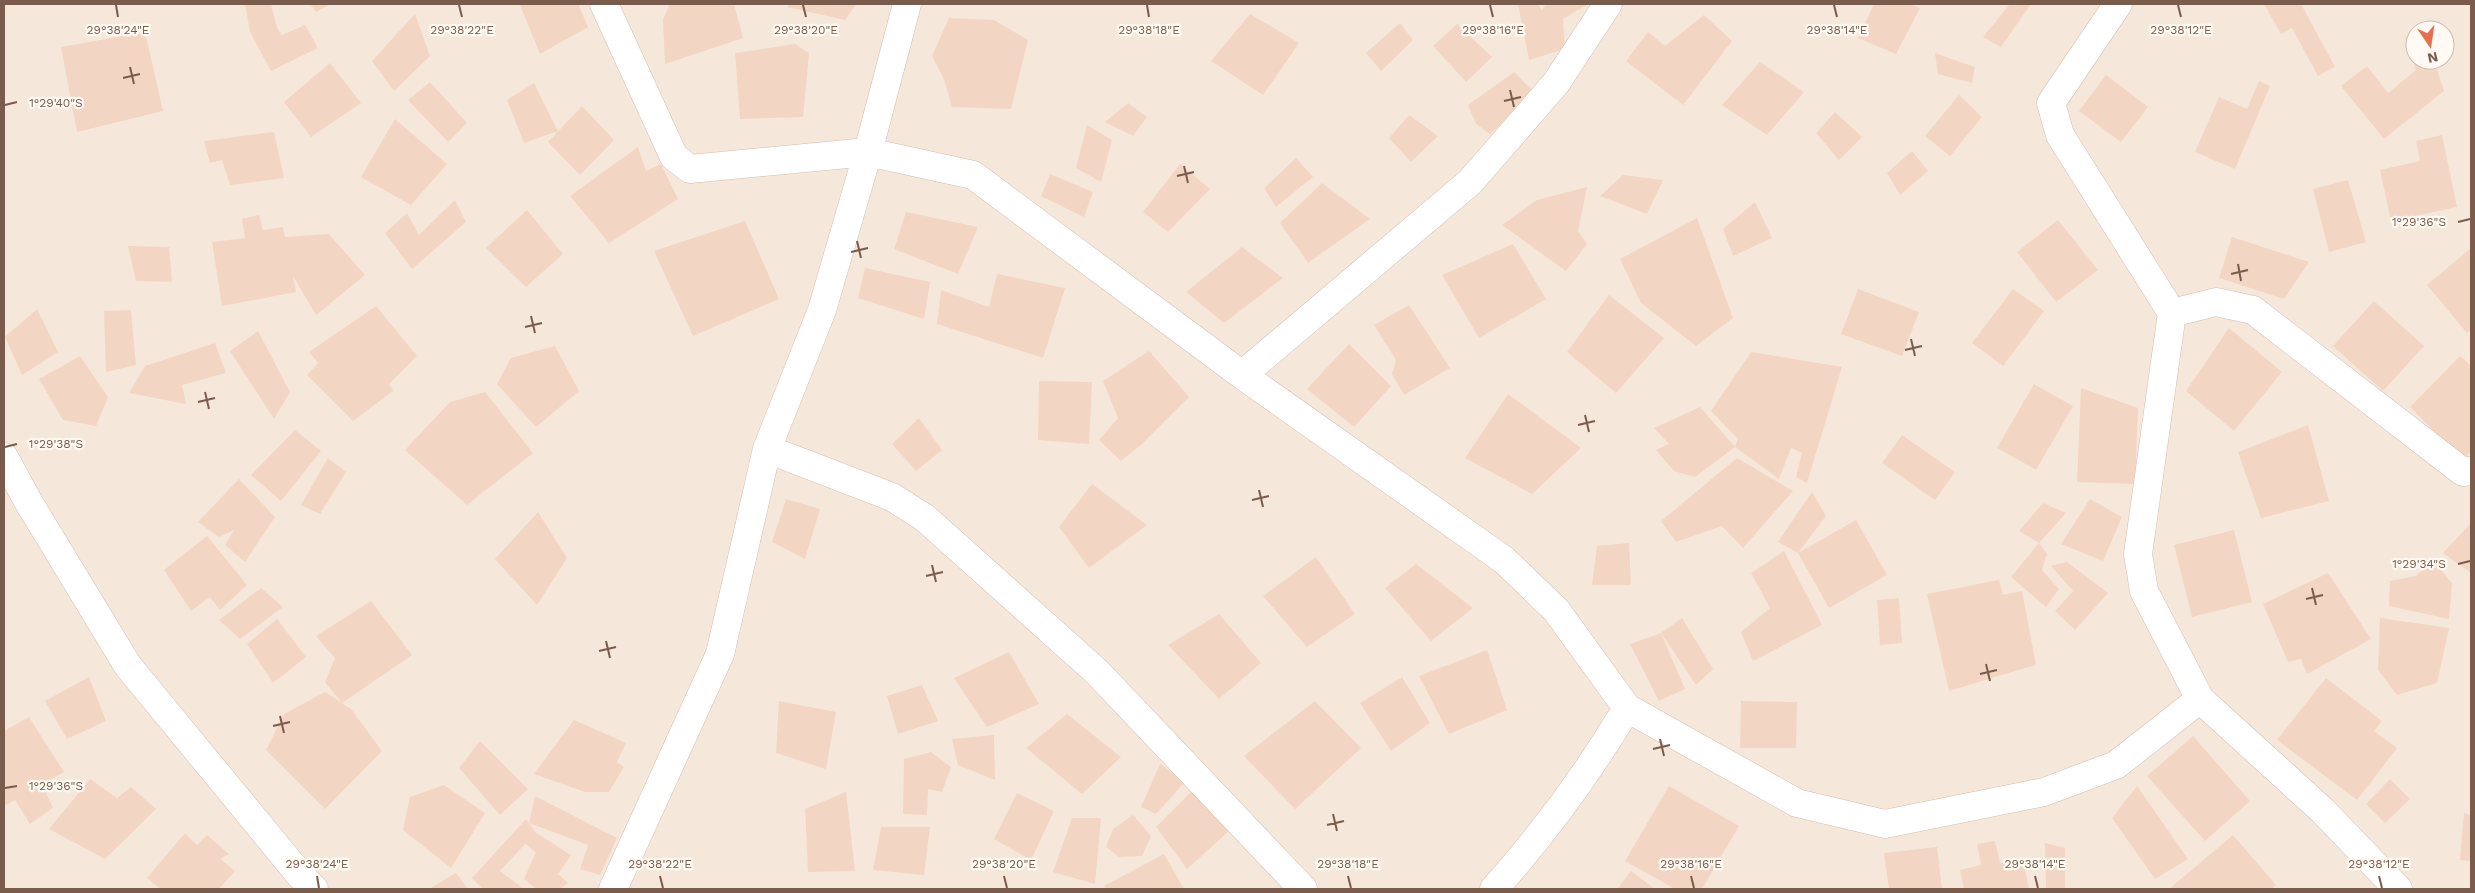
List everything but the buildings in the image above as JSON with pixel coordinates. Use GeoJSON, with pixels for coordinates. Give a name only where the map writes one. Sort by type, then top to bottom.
{"type":"FeatureCollection","features":[{"type":"Feature","properties":{"kind":"street"},"geometry":{"type":"LineString","coordinates":[[604,4],[674,157],[690,169],[868,152],[973,175],[1242,375],[1504,560],[1556,610],[1627,708],[1797,803],[1885,824],[2044,792],[2116,765],[2200,699]]}},
{"type":"Feature","properties":{"kind":"street"},"geometry":{"type":"LineString","coordinates":[[613,889],[720,654],[767,448],[822,310],[868,152],[907,4]]}},
{"type":"Feature","properties":{"kind":"street"},"geometry":{"type":"LineString","coordinates":[[1242,375],[1470,182],[1556,83],[1608,4]]}},
{"type":"Feature","properties":{"kind":"street"},"geometry":{"type":"LineString","coordinates":[[2118,4],[2051,103],[2060,135],[2172,313],[2138,554],[2144,591],[2200,699],[2323,811],[2398,889]]}},
{"type":"Feature","properties":{"kind":"street"},"geometry":{"type":"LineString","coordinates":[[2172,313],[2216,302],[2253,310],[2463,472],[2471,471]]}},
{"type":"Feature","properties":{"kind":"street"},"geometry":{"type":"LineString","coordinates":[[767,448],[892,496],[925,518],[1097,672],[1303,889]]}},
{"type":"Feature","properties":{"kind":"street"},"geometry":{"type":"LineString","coordinates":[[4,457],[29,503],[128,666],[300,875],[314,889]]}},
{"type":"Feature","properties":{"kind":"street"},"geometry":{"type":"LineString","coordinates":[[1494,889],[1526,854],[1606,743],[1627,708]]}},
{"type":"Feature","properties":{"kind":"shaded area"},"geometry":{"type":"Polygon","coordinates":[[[4,4],[2471,4],[2471,889],[4,889],[4,4]]]}}]}
